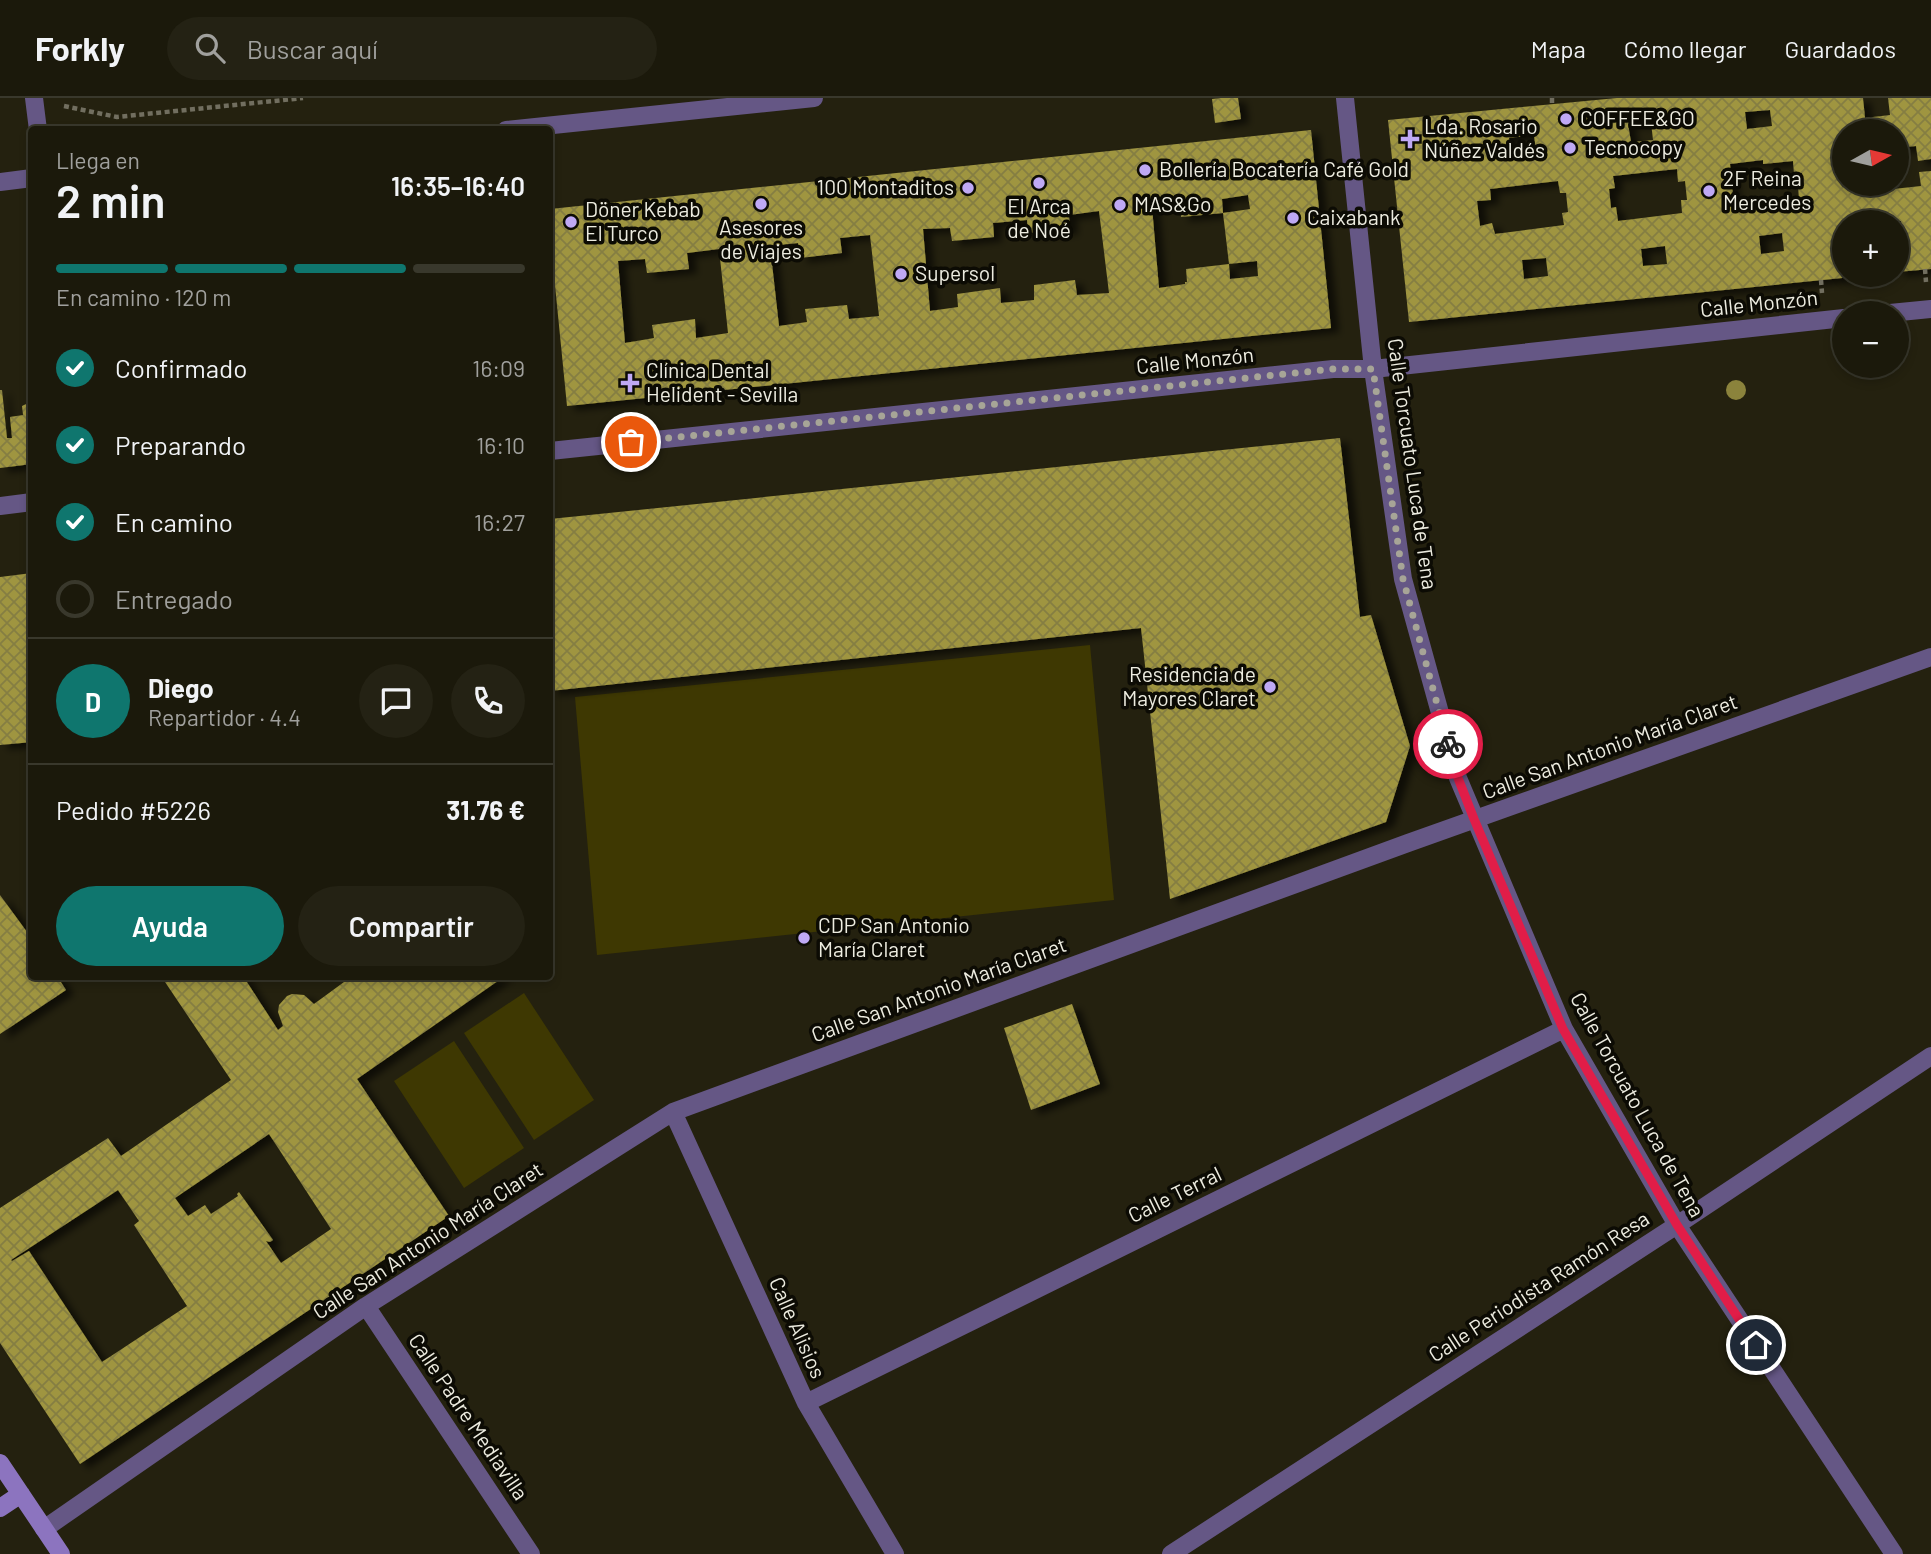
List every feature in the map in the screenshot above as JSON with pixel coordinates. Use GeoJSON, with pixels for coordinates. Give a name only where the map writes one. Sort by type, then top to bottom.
{"type":"FeatureCollection","features":[{"type":"Feature","properties":{"kind":"street"},"geometry":{"type":"LineString","coordinates":[[34,98],[38,126]]}},
{"type":"Feature","properties":{"kind":"street"},"geometry":{"type":"LineString","coordinates":[[544,126],[814,98]]}},
{"type":"Feature","properties":{"kind":"street","name":"Calle Torcuato Luca de Tena"},"geometry":{"type":"LineString","coordinates":[[1345,98],[1373,369],[1403,579],[1458,778],[1563,1029],[1677,1225],[1894,1554]]}},
{"type":"Feature","properties":{"kind":"street"},"geometry":{"type":"LineString","coordinates":[[0,182],[28,178]]}},
{"type":"Feature","properties":{"kind":"street"},"geometry":{"type":"LineString","coordinates":[[1909,311],[1931,309]]}},
{"type":"Feature","properties":{"kind":"street","name":"Calle Monzón"},"geometry":{"type":"LineString","coordinates":[[553,451],[1333,369],[1373,369],[1832,319]]}},
{"type":"Feature","properties":{"kind":"street"},"geometry":{"type":"LineString","coordinates":[[0,506],[28,502]]}},
{"type":"Feature","properties":{"kind":"street","name":"Calle San Antonio María Claret"},"geometry":{"type":"LineString","coordinates":[[44,1529],[366,1306],[673,1112],[1474,819],[1931,657]]}},
{"type":"Feature","properties":{"kind":"street","name":"Calle Terral"},"geometry":{"type":"LineString","coordinates":[[806,1403],[1563,1029]]}},
{"type":"Feature","properties":{"kind":"street","name":"Calle Periodista Ramón Resa"},"geometry":{"type":"LineString","coordinates":[[1171,1554],[1677,1225],[1931,1056]]}},
{"type":"Feature","properties":{"kind":"street","name":"Calle Alisios"},"geometry":{"type":"LineString","coordinates":[[673,1112],[806,1403],[895,1554]]}},
{"type":"Feature","properties":{"kind":"street","name":"Calle Padre Mediavilla"},"geometry":{"type":"LineString","coordinates":[[366,1306],[531,1554]]}},
{"type":"Feature","properties":{"kind":"street"},"geometry":{"type":"LineString","coordinates":[[0,1463],[61,1554]]}},
{"type":"Feature","properties":{"kind":"street"},"geometry":{"type":"LineString","coordinates":[[0,1508],[21,1494]]}},
{"type":"Feature","properties":{"kind":"path"},"geometry":{"type":"LineString","coordinates":[[60,105],[117,117],[303,98]]}},
{"type":"Feature","properties":{"kind":"shaded area"},"geometry":{"type":"Polygon","coordinates":[[[1090,645],[1114,900],[597,955],[575,697],[1090,645]]]}},
{"type":"Feature","properties":{"kind":"shaded area"},"geometry":{"type":"Polygon","coordinates":[[[524,993],[594,1100],[534,1140],[464,1033],[524,993]]]}},
{"type":"Feature","properties":{"kind":"shaded area"},"geometry":{"type":"Polygon","coordinates":[[[454,1041],[524,1148],[464,1188],[394,1081],[454,1041]]]}},
{"type":"Feature","properties":{"kind":"building"},"geometry":{"type":"Polygon","coordinates":[[[1238,98],[1241,119],[1215,123],[1212,99],[1238,98]]]}},
{"type":"Feature","properties":{"kind":"building"},"geometry":{"type":"Polygon","coordinates":[[[1617,98],[1863,98],[1865,118],[1890,115],[1888,98],[1931,98],[1931,159],[1918,161],[1916,146],[1909,147],[1909,119],[1832,119],[1832,196],[1909,196],[1909,187],[1921,186],[1919,172],[1931,171],[1931,269],[1909,271],[1909,210],[1832,210],[1832,279],[1409,322],[1388,120],[1617,98]],[[1770,110],[1745,112],[1747,129],[1772,126],[1770,110]],[[1651,122],[1628,124],[1631,142],[1653,140],[1651,122]],[[1534,135],[1509,138],[1511,156],[1536,152],[1534,135]],[[1763,160],[1730,164],[1734,207],[1799,200],[1798,186],[1804,186],[1802,173],[1794,174],[1793,161],[1763,164],[1763,160]],[[1677,169],[1613,176],[1615,188],[1609,189],[1611,208],[1616,207],[1618,221],[1682,213],[1681,200],[1687,200],[1685,181],[1678,182],[1677,169]],[[1558,181],[1490,189],[1491,200],[1477,201],[1480,226],[1492,223],[1495,234],[1564,225],[1562,213],[1568,212],[1566,193],[1560,193],[1558,181]],[[1782,233],[1759,236],[1761,254],[1784,251],[1782,233]],[[1665,246],[1641,249],[1643,266],[1667,264],[1665,246]],[[1546,258],[1522,260],[1524,279],[1548,276],[1546,258]]]}},
{"type":"Feature","properties":{"kind":"building"},"geometry":{"type":"Polygon","coordinates":[[[1311,130],[1331,328],[567,406],[553,265],[553,209],[1311,130]],[[1248,195],[1222,199],[1223,213],[1250,209],[1248,195]],[[1180,203],[1152,207],[1159,288],[1185,284],[1186,269],[1229,264],[1223,213],[1181,217],[1180,203]],[[1099,211],[1069,215],[1070,230],[1028,233],[1027,220],[993,223],[994,237],[952,241],[950,228],[923,229],[930,311],[958,307],[957,294],[1000,288],[1001,303],[1034,300],[1034,285],[1075,280],[1077,295],[1109,293],[1099,211]],[[870,235],[840,238],[842,253],[800,258],[798,243],[770,246],[779,326],[807,322],[805,309],[847,305],[849,319],[879,316],[870,235]],[[719,249],[687,253],[689,269],[647,273],[645,259],[618,261],[625,343],[654,338],[652,325],[695,319],[696,338],[728,333],[719,249]],[[1257,261],[1229,264],[1230,279],[1258,276],[1257,261]]]}},
{"type":"Feature","properties":{"kind":"building"},"geometry":{"type":"Polygon","coordinates":[[[2,390],[7,438],[12,438],[10,417],[23,415],[22,406],[28,403],[28,464],[0,468],[2,390]]]}},
{"type":"Feature","properties":{"kind":"building"},"geometry":{"type":"Polygon","coordinates":[[[1340,438],[1360,617],[1371,615],[1410,746],[1386,822],[1170,899],[1141,628],[553,691],[553,519],[1340,438]]]}},
{"type":"Feature","properties":{"kind":"building"},"geometry":{"type":"Polygon","coordinates":[[[28,574],[28,742],[0,745],[0,577],[28,574]]]}},
{"type":"Feature","properties":{"kind":"building"},"geometry":{"type":"Polygon","coordinates":[[[0,895],[28,932],[28,980],[60,980],[66,990],[0,1034],[0,895]]]}},
{"type":"Feature","properties":{"kind":"building"},"geometry":{"type":"Polygon","coordinates":[[[164,980],[246,980],[278,1030],[283,1026],[278,1012],[279,1005],[287,996],[304,995],[314,1004],[344,982],[342,980],[499,980],[357,1079],[449,1216],[80,1464],[0,1343],[0,1208],[108,1138],[121,1156],[231,1080],[164,980]],[[269,1134],[175,1198],[188,1216],[205,1205],[211,1214],[238,1196],[239,1192],[273,1240],[266,1241],[281,1263],[331,1229],[269,1134]],[[118,1190],[11,1260],[29,1251],[102,1362],[187,1306],[134,1225],[139,1221],[118,1190]]]}},
{"type":"Feature","properties":{"kind":"building"},"geometry":{"type":"Polygon","coordinates":[[[1072,1004],[1100,1084],[1031,1110],[1004,1028],[1072,1004]]]}},
{"type":"Feature","properties":{"kind":"way so far"},"geometry":{"type":"LineString","coordinates":[[631,442],[1333,369],[1373,369],[1403,579],[1448,744]]}},
{"type":"Feature","properties":{"kind":"place","name":"COFFEE&GO"},"geometry":{"type":"Point","coordinates":[1566,119]}},
{"type":"Feature","properties":{"kind":"place","name":"Lda. Rosario Núñez Valdés"},"geometry":{"type":"Point","coordinates":[1410,139]}},
{"type":"Feature","properties":{"kind":"place","name":"Tecnocopy"},"geometry":{"type":"Point","coordinates":[1570,148]}},
{"type":"Feature","properties":{"kind":"place","name":"Bollería Bocatería Café Gold"},"geometry":{"type":"Point","coordinates":[1145,170]}},
{"type":"Feature","properties":{"kind":"place","name":"El Arca de Noé"},"geometry":{"type":"Point","coordinates":[1039,183]}},
{"type":"Feature","properties":{"kind":"place","name":"100 Montaditos"},"geometry":{"type":"Point","coordinates":[968,188]}},
{"type":"Feature","properties":{"kind":"place","name":"2F Reina Mercedes"},"geometry":{"type":"Point","coordinates":[1709,191]}},
{"type":"Feature","properties":{"kind":"place","name":"Asesores de Viajes"},"geometry":{"type":"Point","coordinates":[761,204]}},
{"type":"Feature","properties":{"kind":"place","name":"MAS&Go"},"geometry":{"type":"Point","coordinates":[1120,205]}},
{"type":"Feature","properties":{"kind":"place","name":"Caixabank"},"geometry":{"type":"Point","coordinates":[1293,218]}},
{"type":"Feature","properties":{"kind":"place","name":"Döner Kebab El Turco"},"geometry":{"type":"Point","coordinates":[571,222]}},
{"type":"Feature","properties":{"kind":"place","name":"Supersol"},"geometry":{"type":"Point","coordinates":[901,274]}},
{"type":"Feature","properties":{"kind":"place","name":"Clínica Dental Helident - Sevilla"},"geometry":{"type":"Point","coordinates":[630,383]}},
{"type":"Feature","properties":{"kind":"place","name":"Residencia de Mayores Claret"},"geometry":{"type":"Point","coordinates":[1270,687]}},
{"type":"Feature","properties":{"kind":"place","name":"CDP San Antonio María Claret"},"geometry":{"type":"Point","coordinates":[804,938]}},
{"type":"Feature","properties":{"kind":"route"},"geometry":{"type":"LineString","coordinates":[[1448,744],[1474,819],[1563,1029],[1677,1225],[1756,1345]]}}]}
